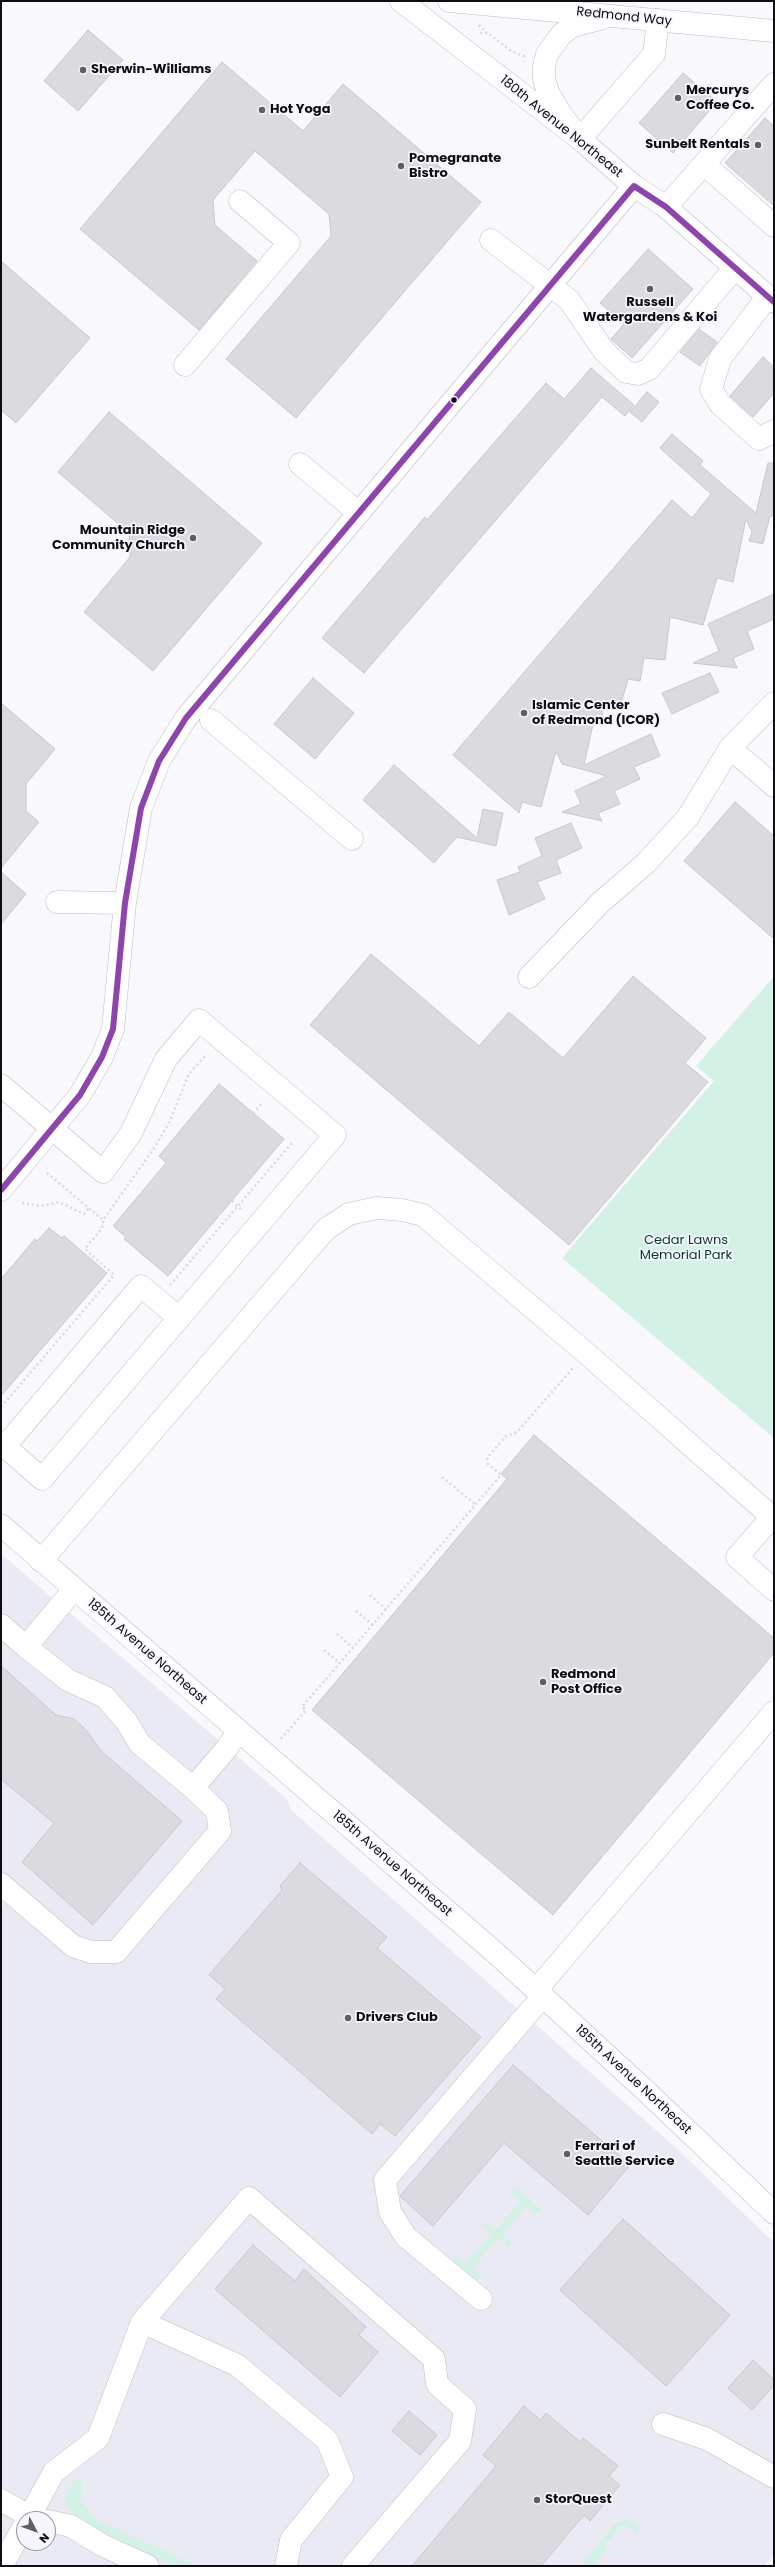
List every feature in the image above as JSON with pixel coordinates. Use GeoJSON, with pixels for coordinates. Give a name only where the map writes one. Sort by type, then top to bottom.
{"type":"FeatureCollection","features":[{"type":"Feature","properties":{"kind":"street","name":"180th Avenue Northeast"},"geometry":{"type":"LineString","coordinates":[[401,1],[580,139],[634,186],[666,207],[771,299]]}},
{"type":"Feature","properties":{"kind":"street","name":"Redmond Way"},"geometry":{"type":"LineString","coordinates":[[449,1],[774,31]]}},
{"type":"Feature","properties":{"kind":"street"},"geometry":{"type":"LineString","coordinates":[[616,16],[572,26],[561,35],[547,54],[544,79],[548,92],[560,113],[580,139],[654,54],[658,20]]}},
{"type":"Feature","properties":{"kind":"street"},"geometry":{"type":"LineString","coordinates":[[666,207],[774,84]]}},
{"type":"Feature","properties":{"kind":"street"},"geometry":{"type":"LineString","coordinates":[[704,164],[774,226]]}},
{"type":"Feature","properties":{"kind":"street"},"geometry":{"type":"LineString","coordinates":[[1,1190],[80,1095],[102,1057],[113,1029],[125,902],[141,808],[158,761],[186,718],[634,186]]}},
{"type":"Feature","properties":{"kind":"street"},"geometry":{"type":"LineString","coordinates":[[185,365],[289,243],[240,202]]}},
{"type":"Feature","properties":{"kind":"street"},"geometry":{"type":"LineString","coordinates":[[491,240],[549,287],[569,300],[604,351],[626,372],[638,374],[649,369],[736,268]]}},
{"type":"Feature","properties":{"kind":"street"},"geometry":{"type":"LineString","coordinates":[[771,299],[720,359],[711,389],[720,404],[759,439],[774,431]]}},
{"type":"Feature","properties":{"kind":"street"},"geometry":{"type":"LineString","coordinates":[[300,464],[359,513]]}},
{"type":"Feature","properties":{"kind":"street"},"geometry":{"type":"LineString","coordinates":[[529,977],[601,902],[646,862],[688,817],[730,748],[774,703]]}},
{"type":"Feature","properties":{"kind":"street"},"geometry":{"type":"LineString","coordinates":[[211,720],[352,839]]}},
{"type":"Feature","properties":{"kind":"street"},"geometry":{"type":"LineString","coordinates":[[730,748],[774,786]]}},
{"type":"Feature","properties":{"kind":"street"},"geometry":{"type":"LineString","coordinates":[[57,902],[125,902]]}},
{"type":"Feature","properties":{"kind":"street"},"geometry":{"type":"LineString","coordinates":[[1,1085],[103,1172],[131,1133],[166,1059],[199,1020],[335,1135],[42,1479],[3,1445],[141,1286],[179,1318]]}},
{"type":"Feature","properties":{"kind":"street"},"geometry":{"type":"LineString","coordinates":[[41,1561],[326,1229],[349,1214],[376,1208],[402,1210],[423,1215],[586,1353],[773,1518],[737,1557],[774,1590]]}},
{"type":"Feature","properties":{"kind":"street","name":"185th Avenue Northeast"},"geometry":{"type":"LineString","coordinates":[[1,1525],[539,1993],[774,2213]]}},
{"type":"Feature","properties":{"kind":"street"},"geometry":{"type":"LineString","coordinates":[[26,1647],[74,1589]]}},
{"type":"Feature","properties":{"kind":"street"},"geometry":{"type":"LineString","coordinates":[[1,1626],[68,1680],[105,1697],[126,1721],[140,1744],[218,1811],[220,1831],[116,1952],[90,1952],[73,1946],[1,1884]]}},
{"type":"Feature","properties":{"kind":"street"},"geometry":{"type":"LineString","coordinates":[[481,2299],[406,2236],[390,2212],[385,2180],[774,1712]]}},
{"type":"Feature","properties":{"kind":"street"},"geometry":{"type":"LineString","coordinates":[[193,1788],[227,1748],[238,1731]]}},
{"type":"Feature","properties":{"kind":"street"},"geometry":{"type":"LineString","coordinates":[[38,2511],[54,2472],[98,2438],[142,2322],[249,2198],[434,2359],[437,2384],[465,2409],[460,2441],[353,2566]]}},
{"type":"Feature","properties":{"kind":"street"},"geometry":{"type":"LineString","coordinates":[[142,2322],[237,2365],[327,2440],[342,2477],[291,2540],[286,2566]]}},
{"type":"Feature","properties":{"kind":"street"},"geometry":{"type":"LineString","coordinates":[[663,2424],[706,2439],[774,2477]]}},
{"type":"Feature","properties":{"kind":"street"},"geometry":{"type":"LineString","coordinates":[[1,2500],[19,2511]]}},
{"type":"Feature","properties":{"kind":"street"},"geometry":{"type":"LineString","coordinates":[[56,2524],[71,2526],[102,2545],[148,2566]]}},
{"type":"Feature","properties":{"kind":"street"},"geometry":{"type":"LineString","coordinates":[[2,2566],[16,2546]]}},
{"type":"Feature","properties":{"kind":"path"},"geometry":{"type":"LineString","coordinates":[[477,23],[510,51],[521,56],[534,58]]}},
{"type":"Feature","properties":{"kind":"path"},"geometry":{"type":"LineString","coordinates":[[480,33],[488,33]]}},
{"type":"Feature","properties":{"kind":"path"},"geometry":{"type":"LineString","coordinates":[[170,1286],[292,1143]]}},
{"type":"Feature","properties":{"kind":"path"},"geometry":{"type":"LineString","coordinates":[[22,1203],[35,1206],[59,1202],[84,1214],[89,1208]]}},
{"type":"Feature","properties":{"kind":"path"},"geometry":{"type":"LineString","coordinates":[[1,1407],[114,1275],[85,1249],[102,1228],[103,1220]]}},
{"type":"Feature","properties":{"kind":"path"},"geometry":{"type":"LineString","coordinates":[[281,1739],[306,1710],[302,1707],[501,1475],[488,1464],[487,1458],[506,1436],[517,1432],[577,1364]]}},
{"type":"Feature","properties":{"kind":"path"},"geometry":{"type":"LineString","coordinates":[[442,1477],[476,1505]]}},
{"type":"Feature","properties":{"kind":"path"},"geometry":{"type":"LineString","coordinates":[[370,1595],[386,1609]]}},
{"type":"Feature","properties":{"kind":"path"},"geometry":{"type":"LineString","coordinates":[[356,1611],[373,1625]]}},
{"type":"Feature","properties":{"kind":"path"},"geometry":{"type":"LineString","coordinates":[[337,1634],[353,1648]]}},
{"type":"Feature","properties":{"kind":"path"},"geometry":{"type":"LineString","coordinates":[[324,1650],[340,1663]]}},
{"type":"Feature","properties":{"kind":"shaded area"},"geometry":{"type":"Polygon","coordinates":[[[1,1554],[287,1799],[291,1810],[673,2145],[774,2243],[774,2554],[764,2566],[1,2566],[1,1554]]]}},
{"type":"Feature","properties":{"kind":"green space","name":"Cedar Lawns Memorial Park"},"geometry":{"type":"Polygon","coordinates":[[[774,976],[774,1438],[562,1258],[714,1081],[696,1066],[774,976]]]}},
{"type":"Feature","properties":{"kind":"green space"},"geometry":{"type":"Polygon","coordinates":[[[513,2188],[517,2189],[540,2209],[539,2212],[535,2213],[527,2206],[502,2235],[512,2243],[511,2246],[508,2247],[497,2238],[473,2268],[482,2276],[481,2279],[477,2280],[453,2260],[453,2255],[466,2264],[492,2234],[483,2226],[484,2222],[496,2230],[521,2201],[512,2193],[513,2188]]]}},
{"type":"Feature","properties":{"kind":"green space"},"geometry":{"type":"Polygon","coordinates":[[[80,2479],[83,2482],[80,2499],[96,2520],[198,2566],[175,2566],[118,2541],[78,2518],[68,2507],[65,2500],[70,2486],[75,2480],[80,2479]]]}},
{"type":"Feature","properties":{"kind":"green space"},"geometry":{"type":"Polygon","coordinates":[[[628,2519],[639,2527],[637,2532],[635,2533],[623,2524],[604,2546],[607,2548],[592,2566],[589,2564],[580,2566],[617,2522],[628,2519]]]}},
{"type":"Feature","properties":{"kind":"building","name":"Sherwin-Williams"},"geometry":{"type":"Polygon","coordinates":[[[88,30],[123,60],[78,111],[44,81],[88,30]]]}},
{"type":"Feature","properties":{"kind":"building"},"geometry":{"type":"Polygon","coordinates":[[[222,62],[303,131],[343,84],[481,202],[296,418],[226,359],[331,236],[329,214],[255,151],[213,200],[215,225],[257,261],[199,330],[80,229],[222,62]]]}},
{"type":"Feature","properties":{"kind":"building"},"geometry":{"type":"Polygon","coordinates":[[[683,73],[717,102],[673,153],[639,123],[683,73]]]}},
{"type":"Feature","properties":{"kind":"building","name":"Sunbelt Rentals"},"geometry":{"type":"Polygon","coordinates":[[[765,118],[774,126],[774,206],[725,163],[765,118]]]}},
{"type":"Feature","properties":{"kind":"building"},"geometry":{"type":"Polygon","coordinates":[[[648,249],[693,289],[632,358],[611,339],[624,324],[600,303],[648,249]]]}},
{"type":"Feature","properties":{"kind":"building"},"geometry":{"type":"Polygon","coordinates":[[[1,261],[90,338],[16,423],[1,410],[1,261]]]}},
{"type":"Feature","properties":{"kind":"building"},"geometry":{"type":"Polygon","coordinates":[[[699,329],[717,342],[700,366],[680,352],[699,329]]]}},
{"type":"Feature","properties":{"kind":"building"},"geometry":{"type":"Polygon","coordinates":[[[763,357],[774,367],[774,393],[753,417],[730,396],[763,357]]]}},
{"type":"Feature","properties":{"kind":"building"},"geometry":{"type":"Polygon","coordinates":[[[591,368],[634,405],[625,416],[602,397],[364,673],[322,638],[425,517],[427,520],[546,383],[564,399],[591,368]]]}},
{"type":"Feature","properties":{"kind":"building"},"geometry":{"type":"Polygon","coordinates":[[[647,392],[659,402],[642,422],[630,412],[647,392]]]}},
{"type":"Feature","properties":{"kind":"building","name":"Mountain Ridge Community Church"},"geometry":{"type":"Polygon","coordinates":[[[109,412],[262,543],[153,671],[84,612],[130,557],[129,533],[58,472],[109,412]]]}},
{"type":"Feature","properties":{"kind":"building"},"geometry":{"type":"Polygon","coordinates":[[[672,434],[703,461],[700,465],[756,513],[768,463],[774,463],[774,516],[770,516],[763,544],[749,541],[752,532],[746,519],[733,582],[717,578],[703,625],[670,617],[665,660],[644,658],[640,681],[628,679],[621,704],[606,701],[600,722],[594,720],[584,765],[651,734],[660,756],[634,767],[640,779],[614,791],[620,804],[598,813],[602,821],[562,812],[581,804],[575,791],[607,776],[562,764],[556,751],[541,807],[522,802],[519,813],[453,755],[672,500],[692,518],[711,494],[660,448],[672,434]]]}},
{"type":"Feature","properties":{"kind":"building"},"geometry":{"type":"Polygon","coordinates":[[[774,594],[774,619],[747,631],[754,649],[733,658],[737,668],[693,663],[719,651],[708,624],[774,594]]]}},
{"type":"Feature","properties":{"kind":"building"},"geometry":{"type":"Polygon","coordinates":[[[710,673],[719,692],[672,714],[662,693],[710,673]]]}},
{"type":"Feature","properties":{"kind":"building"},"geometry":{"type":"Polygon","coordinates":[[[313,678],[354,713],[315,759],[274,724],[313,678]]]}},
{"type":"Feature","properties":{"kind":"building"},"geometry":{"type":"Polygon","coordinates":[[[1,703],[55,749],[26,784],[26,811],[39,822],[1,868],[1,703]]]}},
{"type":"Feature","properties":{"kind":"building"},"geometry":{"type":"Polygon","coordinates":[[[394,765],[477,838],[483,809],[503,813],[496,846],[457,837],[434,863],[363,800],[394,765]]]}},
{"type":"Feature","properties":{"kind":"building"},"geometry":{"type":"Polygon","coordinates":[[[735,802],[774,836],[774,939],[684,861],[735,802]]]}},
{"type":"Feature","properties":{"kind":"building"},"geometry":{"type":"Polygon","coordinates":[[[571,823],[582,848],[556,860],[561,873],[537,882],[545,899],[509,915],[497,880],[520,872],[518,867],[542,856],[535,838],[571,823]]]}},
{"type":"Feature","properties":{"kind":"building"},"geometry":{"type":"Polygon","coordinates":[[[1,872],[26,894],[1,924],[1,872]]]}},
{"type":"Feature","properties":{"kind":"building"},"geometry":{"type":"Polygon","coordinates":[[[371,954],[479,1046],[509,1012],[563,1058],[633,976],[706,1038],[685,1063],[708,1082],[569,1245],[310,1025],[371,954]]]}},
{"type":"Feature","properties":{"kind":"building"},"geometry":{"type":"Polygon","coordinates":[[[219,1084],[284,1139],[168,1276],[124,1239],[126,1237],[113,1226],[166,1163],[159,1156],[219,1084]]]}},
{"type":"Feature","properties":{"kind":"building"},"geometry":{"type":"Polygon","coordinates":[[[49,1228],[62,1238],[64,1236],[107,1273],[1,1396],[1,1279],[35,1239],[37,1241],[49,1228]]]}},
{"type":"Feature","properties":{"kind":"building","name":"Redmond Post Office"},"geometry":{"type":"Polygon","coordinates":[[[534,1435],[774,1638],[774,1653],[553,1915],[312,1710],[507,1479],[501,1474],[534,1435]]]}},
{"type":"Feature","properties":{"kind":"building"},"geometry":{"type":"Polygon","coordinates":[[[1,1666],[56,1715],[74,1719],[87,1731],[100,1750],[182,1821],[93,1925],[22,1862],[54,1823],[1,1779],[1,1666]]]}},
{"type":"Feature","properties":{"kind":"building","name":"Drivers Club"},"geometry":{"type":"Polygon","coordinates":[[[300,1863],[387,1937],[377,1948],[481,2037],[395,2136],[380,2124],[372,2134],[216,1999],[225,1989],[209,1975],[282,1890],[280,1886],[300,1863]]]}},
{"type":"Feature","properties":{"kind":"building","name":"Ferrari of Seattle Service"},"geometry":{"type":"Polygon","coordinates":[[[513,2065],[630,2165],[588,2215],[504,2143],[433,2226],[400,2196],[513,2065]]]}},
{"type":"Feature","properties":{"kind":"building"},"geometry":{"type":"Polygon","coordinates":[[[623,2219],[730,2315],[666,2386],[560,2290],[623,2219]]]}},
{"type":"Feature","properties":{"kind":"building"},"geometry":{"type":"Polygon","coordinates":[[[253,2245],[295,2281],[304,2269],[366,2327],[359,2335],[378,2352],[340,2397],[215,2289],[253,2245]]]}},
{"type":"Feature","properties":{"kind":"building"},"geometry":{"type":"Polygon","coordinates":[[[753,2360],[774,2380],[774,2385],[752,2410],[728,2388],[753,2360]]]}},
{"type":"Feature","properties":{"kind":"building","name":"StorQuest"},"geometry":{"type":"Polygon","coordinates":[[[524,2406],[540,2420],[546,2413],[580,2442],[583,2438],[618,2466],[609,2476],[620,2485],[590,2521],[584,2515],[541,2566],[412,2566],[496,2466],[483,2455],[524,2406]]]}},
{"type":"Feature","properties":{"kind":"building"},"geometry":{"type":"Polygon","coordinates":[[[409,2411],[437,2435],[420,2455],[392,2431],[409,2411]]]}},
{"type":"Feature","properties":{"kind":"transit line"},"geometry":{"type":"LineString","coordinates":[[1,1190],[80,1095],[102,1057],[113,1029],[125,903],[141,808],[159,761],[186,718],[634,186],[666,207],[774,302]]}},
{"type":"Feature","properties":{"kind":"place","name":"Sherwin-Williams"},"geometry":{"type":"Point","coordinates":[83,70]}},
{"type":"Feature","properties":{"kind":"place","name":"Mercurys Coffee Co."},"geometry":{"type":"Point","coordinates":[678,98]}},
{"type":"Feature","properties":{"kind":"place","name":"Hot Yoga"},"geometry":{"type":"Point","coordinates":[262,110]}},
{"type":"Feature","properties":{"kind":"place","name":"Sunbelt Rentals"},"geometry":{"type":"Point","coordinates":[758,145]}},
{"type":"Feature","properties":{"kind":"place","name":"Pomegranate Bistro"},"geometry":{"type":"Point","coordinates":[401,166]}},
{"type":"Feature","properties":{"kind":"place","name":"Russell Watergardens & Koi"},"geometry":{"type":"Point","coordinates":[650,289]}},
{"type":"Feature","properties":{"kind":"place","name":"Mountain Ridge Community Church"},"geometry":{"type":"Point","coordinates":[193,538]}},
{"type":"Feature","properties":{"kind":"place","name":"Islamic Center of Redmond (ICOR)"},"geometry":{"type":"Point","coordinates":[524,713]}},
{"type":"Feature","properties":{"kind":"place","name":"Redmond Post Office"},"geometry":{"type":"Point","coordinates":[543,1682]}},
{"type":"Feature","properties":{"kind":"place","name":"Drivers Club"},"geometry":{"type":"Point","coordinates":[348,2018]}},
{"type":"Feature","properties":{"kind":"place","name":"Ferrari of Seattle Service"},"geometry":{"type":"Point","coordinates":[567,2154]}},
{"type":"Feature","properties":{"kind":"place","name":"StorQuest"},"geometry":{"type":"Point","coordinates":[537,2500]}}]}
